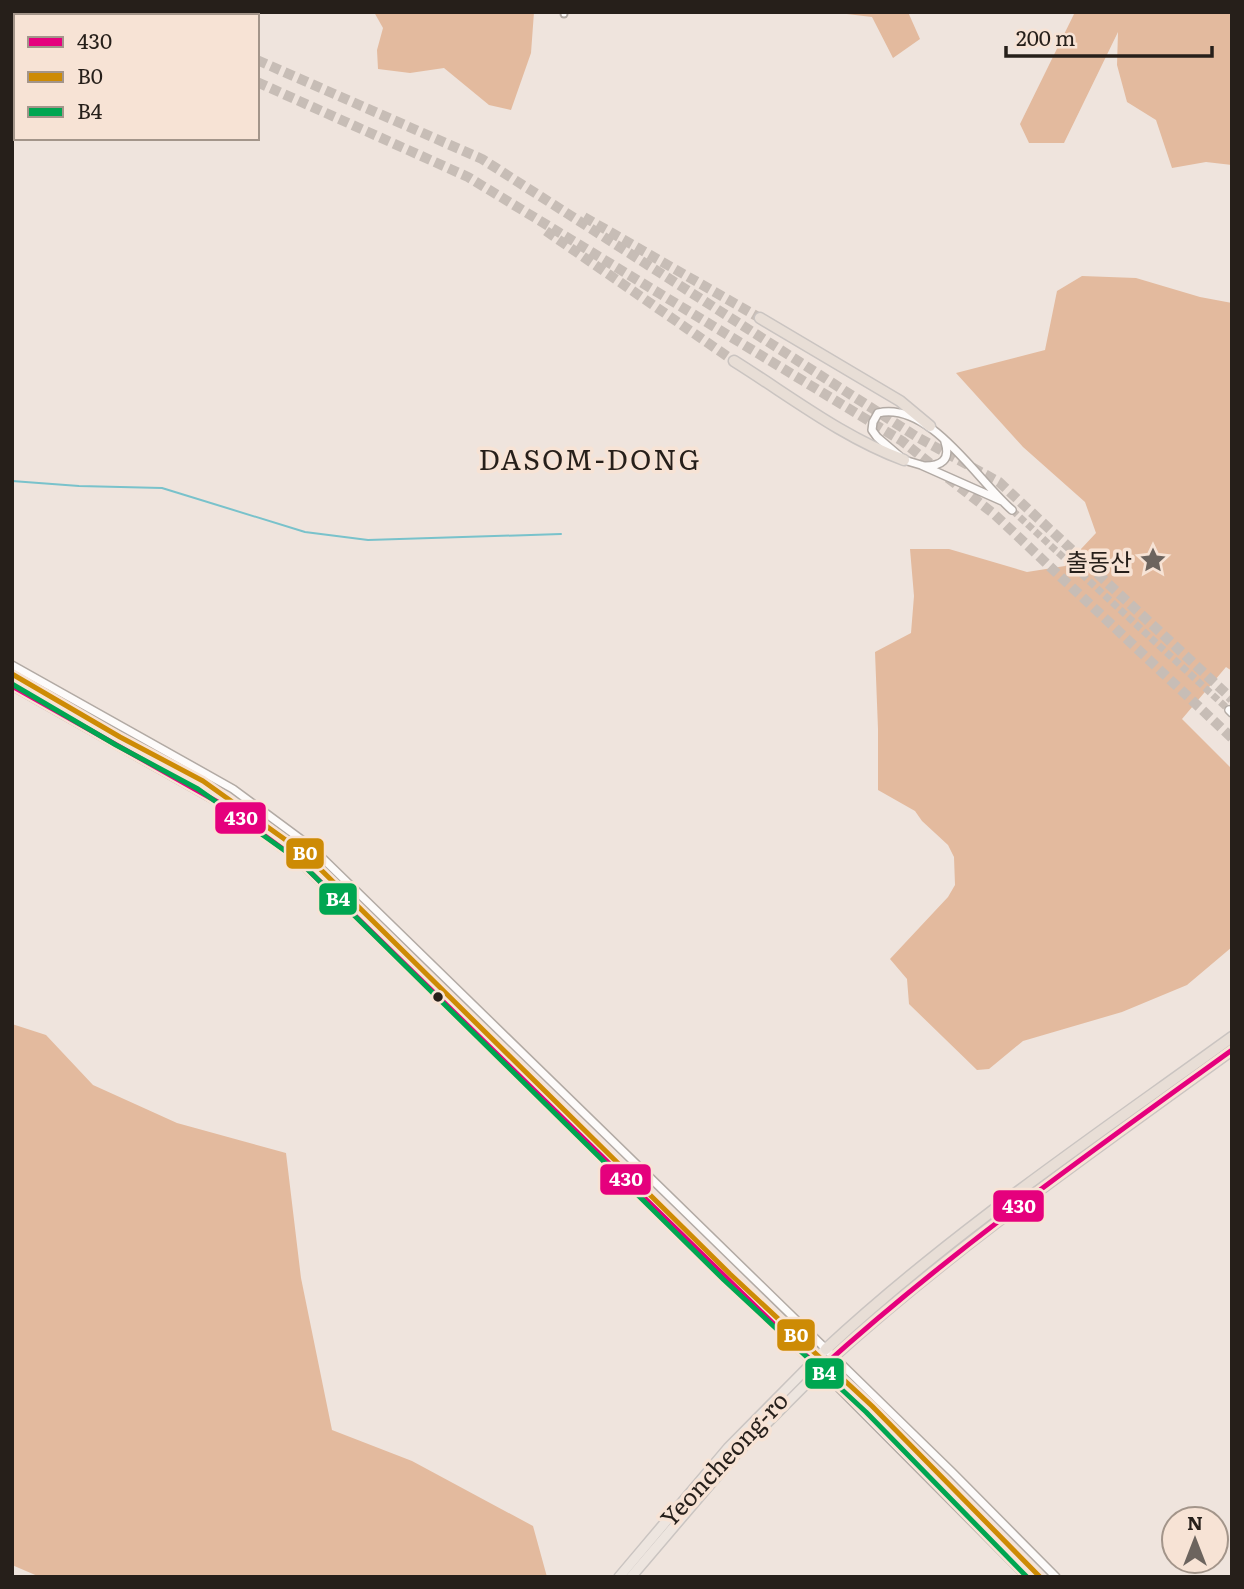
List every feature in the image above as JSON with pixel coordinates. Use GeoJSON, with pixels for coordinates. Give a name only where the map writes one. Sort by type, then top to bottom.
{"type":"FeatureCollection","features":[{"type":"Feature","properties":{"kind":"highway"},"geometry":{"type":"LineString","coordinates":[[760,318],[900,401],[930,426]]}},
{"type":"Feature","properties":{"kind":"highway"},"geometry":{"type":"LineString","coordinates":[[734,360],[838,429],[877,450],[904,460]]}},
{"type":"Feature","properties":{"kind":"highway","name":"Yeoncheong-ro"},"geometry":{"type":"LineString","coordinates":[[830,1353],[917,1270],[999,1206],[1232,1037]]}},
{"type":"Feature","properties":{"kind":"highway","name":"Yeoncheong-ro"},"geometry":{"type":"LineString","coordinates":[[830,1353],[1005,1215],[1232,1050]]}},
{"type":"Feature","properties":{"kind":"main road","name":"Yeoncheong-ro"},"geometry":{"type":"LineString","coordinates":[[619,1577],[728,1448],[830,1353]]}},
{"type":"Feature","properties":{"kind":"main road","name":"Yeoncheong-ro"},"geometry":{"type":"LineString","coordinates":[[632,1577],[774,1408]]}},
{"type":"Feature","properties":{"kind":"street"},"geometry":{"type":"LineString","coordinates":[[1002,501],[904,460],[872,430],[878,413],[888,411],[901,414],[930,426],[1012,510]]}},
{"type":"Feature","properties":{"kind":"street"},"geometry":{"type":"LineString","coordinates":[[921,465],[938,466],[944,461],[947,454],[944,439]]}},
{"type":"Feature","properties":{"kind":"street"},"geometry":{"type":"LineString","coordinates":[[12,665],[233,789],[310,846],[1056,1577]]}},
{"type":"Feature","properties":{"kind":"street"},"geometry":{"type":"LineString","coordinates":[[12,686],[223,805],[298,860],[817,1366],[1027,1577]]}},
{"type":"Feature","properties":{"kind":"shaded area"},"geometry":{"type":"Polygon","coordinates":[[[374,12],[534,12],[531,53],[511,110],[489,105],[444,68],[410,73],[378,69],[377,50],[383,28],[374,12]]]}},
{"type":"Feature","properties":{"kind":"shaded area"},"geometry":{"type":"Polygon","coordinates":[[[830,12],[908,12],[920,39],[893,58],[872,17],[830,12]]]}},
{"type":"Feature","properties":{"kind":"shaded area"},"geometry":{"type":"Polygon","coordinates":[[[1075,12],[1232,12],[1232,165],[1206,162],[1172,168],[1156,120],[1127,102],[1117,65],[1118,32],[1064,143],[1029,143],[1020,124],[1075,12]]]}},
{"type":"Feature","properties":{"kind":"shaded area"},"geometry":{"type":"Polygon","coordinates":[[[1082,276],[1136,278],[1200,297],[1232,303],[1232,671],[1226,667],[1182,719],[1232,769],[1232,947],[1187,985],[1122,1012],[1023,1041],[989,1069],[977,1070],[909,1004],[907,979],[890,959],[948,897],[955,885],[954,857],[948,845],[915,811],[878,790],[875,652],[911,633],[914,596],[910,549],[949,549],[1027,572],[1065,566],[1096,533],[1085,502],[1023,447],[956,373],[1045,350],[1057,291],[1082,276]]]}},
{"type":"Feature","properties":{"kind":"shaded area"},"geometry":{"type":"Polygon","coordinates":[[[12,1024],[46,1035],[93,1085],[177,1123],[286,1153],[301,1278],[332,1430],[412,1461],[533,1526],[547,1577],[40,1577],[12,1565],[12,1024]]]}},
{"type":"Feature","properties":{"kind":"waterway"},"geometry":{"type":"LineString","coordinates":[[12,481],[162,488],[305,532],[368,540],[561,534]]}},
{"type":"Feature","properties":{"kind":"tunnel"},"geometry":{"type":"LineString","coordinates":[[93,12],[98,14]]}},
{"type":"Feature","properties":{"kind":"tunnel"},"geometry":{"type":"LineString","coordinates":[[146,12],[150,14]]}},
{"type":"Feature","properties":{"kind":"tunnel"},"geometry":{"type":"LineString","coordinates":[[259,61],[482,159],[917,437],[999,482],[1232,699]]}},
{"type":"Feature","properties":{"kind":"tunnel"},"geometry":{"type":"LineString","coordinates":[[259,83],[468,177],[902,441],[937,469]]}},
{"type":"Feature","properties":{"kind":"tunnel"},"geometry":{"type":"LineString","coordinates":[[584,217],[760,318]]}},
{"type":"Feature","properties":{"kind":"tunnel"},"geometry":{"type":"LineString","coordinates":[[546,231],[734,361]]}},
{"type":"Feature","properties":{"kind":"tunnel"},"geometry":{"type":"LineString","coordinates":[[948,478],[994,514],[1232,738]]}},
{"type":"Feature","properties":{"kind":"tunnel"},"geometry":{"type":"LineString","coordinates":[[1012,510],[1229,710]]}},
{"type":"Feature","properties":{"kind":"transit line","name":"B0"},"geometry":{"type":"LineString","coordinates":[[12,674],[120,737],[203,781],[304,853],[730,1274],[872,1406],[1040,1577]]}},
{"type":"Feature","properties":{"kind":"transit line","name":"B4"},"geometry":{"type":"LineString","coordinates":[[12,684],[198,789],[298,860],[724,1280],[866,1412],[1027,1577]]}},
{"type":"Feature","properties":{"kind":"transit line","name":"430"},"geometry":{"type":"LineString","coordinates":[[12,686],[223,805],[298,860],[820,1369],[970,1244],[1232,1050]]}},
{"type":"Feature","properties":{"kind":"place","name":"출동산"},"geometry":{"type":"Point","coordinates":[1153,560]}},
{"type":"Feature","properties":{"kind":"district","name":"DASOM-DONG"},"geometry":{"type":"Point","coordinates":[590,458]}}]}
